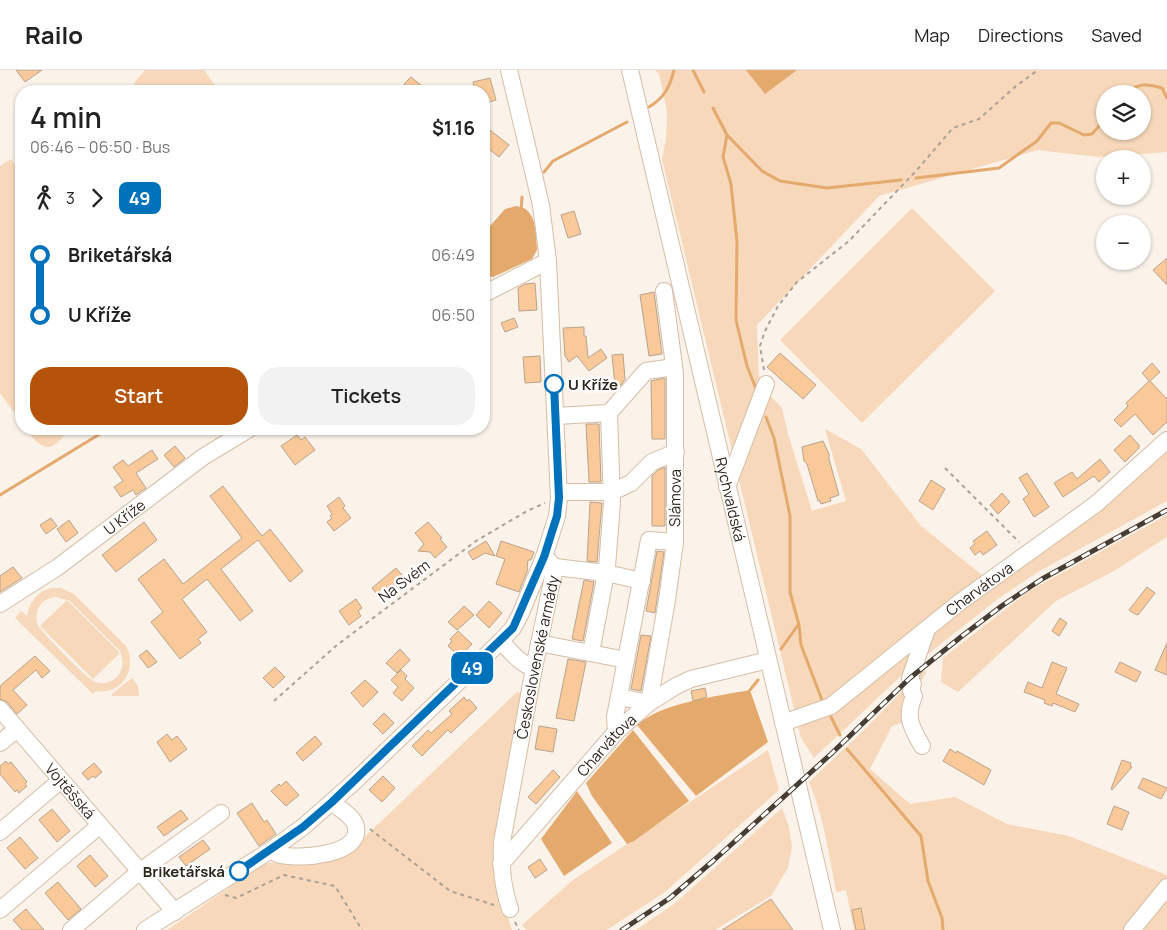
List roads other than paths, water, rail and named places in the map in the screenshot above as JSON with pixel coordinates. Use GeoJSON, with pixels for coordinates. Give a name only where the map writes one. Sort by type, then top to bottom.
{"type":"FeatureCollection","features":[{"type":"Feature","properties":{"kind":"street","name":"Československé armády"},"geometry":{"type":"LineString","coordinates":[[509,70],[541,205],[548,261],[559,495],[539,643],[502,842],[503,887],[510,909]]}},
{"type":"Feature","properties":{"kind":"street","name":"Rychvaldská"},"geometry":{"type":"LineString","coordinates":[[630,70],[832,930]]}},
{"type":"Feature","properties":{"kind":"street"},"geometry":{"type":"LineString","coordinates":[[490,291],[548,261]]}},
{"type":"Feature","properties":{"kind":"street","name":"Slámova"},"geometry":{"type":"LineString","coordinates":[[649,703],[675,542],[676,452],[674,367],[664,291]]}},
{"type":"Feature","properties":{"kind":"street"},"geometry":{"type":"LineString","coordinates":[[591,653],[606,572],[612,492],[609,413],[646,371],[674,367]]}},
{"type":"Feature","properties":{"kind":"street"},"geometry":{"type":"LineString","coordinates":[[727,487],[766,384]]}},
{"type":"Feature","properties":{"kind":"street"},"geometry":{"type":"LineString","coordinates":[[556,416],[609,413]]}},
{"type":"Feature","properties":{"kind":"street","name":"U Kříže"},"geometry":{"type":"LineString","coordinates":[[0,604],[58,567],[203,458],[239,435]]}},
{"type":"Feature","properties":{"kind":"street","name":"Charvátova"},"geometry":{"type":"LineString","coordinates":[[783,723],[831,706],[960,602],[1096,504],[1167,440]]}},
{"type":"Feature","properties":{"kind":"street"},"geometry":{"type":"LineString","coordinates":[[559,495],[612,492],[631,483],[652,462],[676,452]]}},
{"type":"Feature","properties":{"kind":"street"},"geometry":{"type":"LineString","coordinates":[[616,732],[615,717],[649,540],[675,542]]}},
{"type":"Feature","properties":{"kind":"street"},"geometry":{"type":"LineString","coordinates":[[145,930],[271,850],[303,827],[332,802],[513,628],[550,562],[606,572],[642,581]]}},
{"type":"Feature","properties":{"kind":"street"},"geometry":{"type":"LineString","coordinates":[[634,622],[662,627]]}},
{"type":"Feature","properties":{"kind":"street"},"geometry":{"type":"LineString","coordinates":[[922,746],[909,720],[910,706],[914,696],[911,691],[912,684],[910,678],[927,629]]}},
{"type":"Feature","properties":{"kind":"street"},"geometry":{"type":"LineString","coordinates":[[501,641],[520,662],[534,668]]}},
{"type":"Feature","properties":{"kind":"street"},"geometry":{"type":"LineString","coordinates":[[539,643],[626,660]]}},
{"type":"Feature","properties":{"kind":"street","name":"Charvátova"},"geometry":{"type":"LineString","coordinates":[[501,864],[616,732],[649,703],[691,679],[768,660]]}},
{"type":"Feature","properties":{"kind":"street"},"geometry":{"type":"LineString","coordinates":[[619,697],[649,703]]}},
{"type":"Feature","properties":{"kind":"street","name":"Vojtěšská"},"geometry":{"type":"LineString","coordinates":[[0,708],[99,826],[175,912]]}},
{"type":"Feature","properties":{"kind":"street"},"geometry":{"type":"LineString","coordinates":[[0,743],[17,729]]}},
{"type":"Feature","properties":{"kind":"street"},"geometry":{"type":"LineString","coordinates":[[0,832],[61,780]]}},
{"type":"Feature","properties":{"kind":"street"},"geometry":{"type":"LineString","coordinates":[[271,850],[279,855],[287,856],[338,852],[348,846],[354,836],[356,826],[352,819],[332,802]]}},
{"type":"Feature","properties":{"kind":"street"},"geometry":{"type":"LineString","coordinates":[[71,930],[139,872],[221,813]]}},
{"type":"Feature","properties":{"kind":"street"},"geometry":{"type":"LineString","coordinates":[[0,910],[99,826]]}},
{"type":"Feature","properties":{"kind":"street"},"geometry":{"type":"LineString","coordinates":[[1132,930],[1167,887]]}},
{"type":"Feature","properties":{"kind":"waterway"},"geometry":{"type":"LineString","coordinates":[[649,107],[659,100],[666,91],[674,70]]}},
{"type":"Feature","properties":{"kind":"waterway"},"geometry":{"type":"LineString","coordinates":[[693,70],[704,92]]}},
{"type":"Feature","properties":{"kind":"waterway"},"geometry":{"type":"LineString","coordinates":[[1151,86],[1162,88],[1167,98]]}},
{"type":"Feature","properties":{"kind":"waterway"},"geometry":{"type":"LineString","coordinates":[[713,108],[727,135],[762,171],[780,181],[827,188],[901,180]]}},
{"type":"Feature","properties":{"kind":"waterway"},"geometry":{"type":"LineString","coordinates":[[544,172],[553,161],[627,122]]}},
{"type":"Feature","properties":{"kind":"waterway"},"geometry":{"type":"LineString","coordinates":[[916,178],[999,168],[1037,141],[1051,123],[1059,123],[1084,135],[1092,134],[1096,129]]}},
{"type":"Feature","properties":{"kind":"waterway"},"geometry":{"type":"LineString","coordinates":[[727,135],[723,157],[731,184],[737,242],[736,320],[747,366],[757,391]]}},
{"type":"Feature","properties":{"kind":"waterway"},"geometry":{"type":"LineString","coordinates":[[521,211],[522,197]]}},
{"type":"Feature","properties":{"kind":"waterway"},"geometry":{"type":"LineString","coordinates":[[766,417],[774,438],[790,516],[790,592],[799,625],[801,645],[822,700]]}},
{"type":"Feature","properties":{"kind":"waterway"},"geometry":{"type":"LineString","coordinates":[[0,495],[98,435]]}},
{"type":"Feature","properties":{"kind":"waterway"},"geometry":{"type":"LineString","coordinates":[[781,649],[798,625]]}},
{"type":"Feature","properties":{"kind":"waterway"},"geometry":{"type":"LineString","coordinates":[[750,690],[758,680]]}},
{"type":"Feature","properties":{"kind":"waterway"},"geometry":{"type":"LineString","coordinates":[[831,717],[840,735]]}},
{"type":"Feature","properties":{"kind":"waterway"},"geometry":{"type":"LineString","coordinates":[[847,749],[921,836],[928,881],[942,918],[943,930]]}},
{"type":"Feature","properties":{"kind":"railway"},"geometry":{"type":"LineString","coordinates":[[622,930],[670,898],[713,861],[831,754],[910,678],[962,636],[1042,579],[1167,510]]}},
{"type":"Feature","properties":{"kind":"place","name":"U Kříže"},"geometry":{"type":"Point","coordinates":[554,384]}},
{"type":"Feature","properties":{"kind":"place","name":"Briketářská"},"geometry":{"type":"Point","coordinates":[239,871]}}]}
